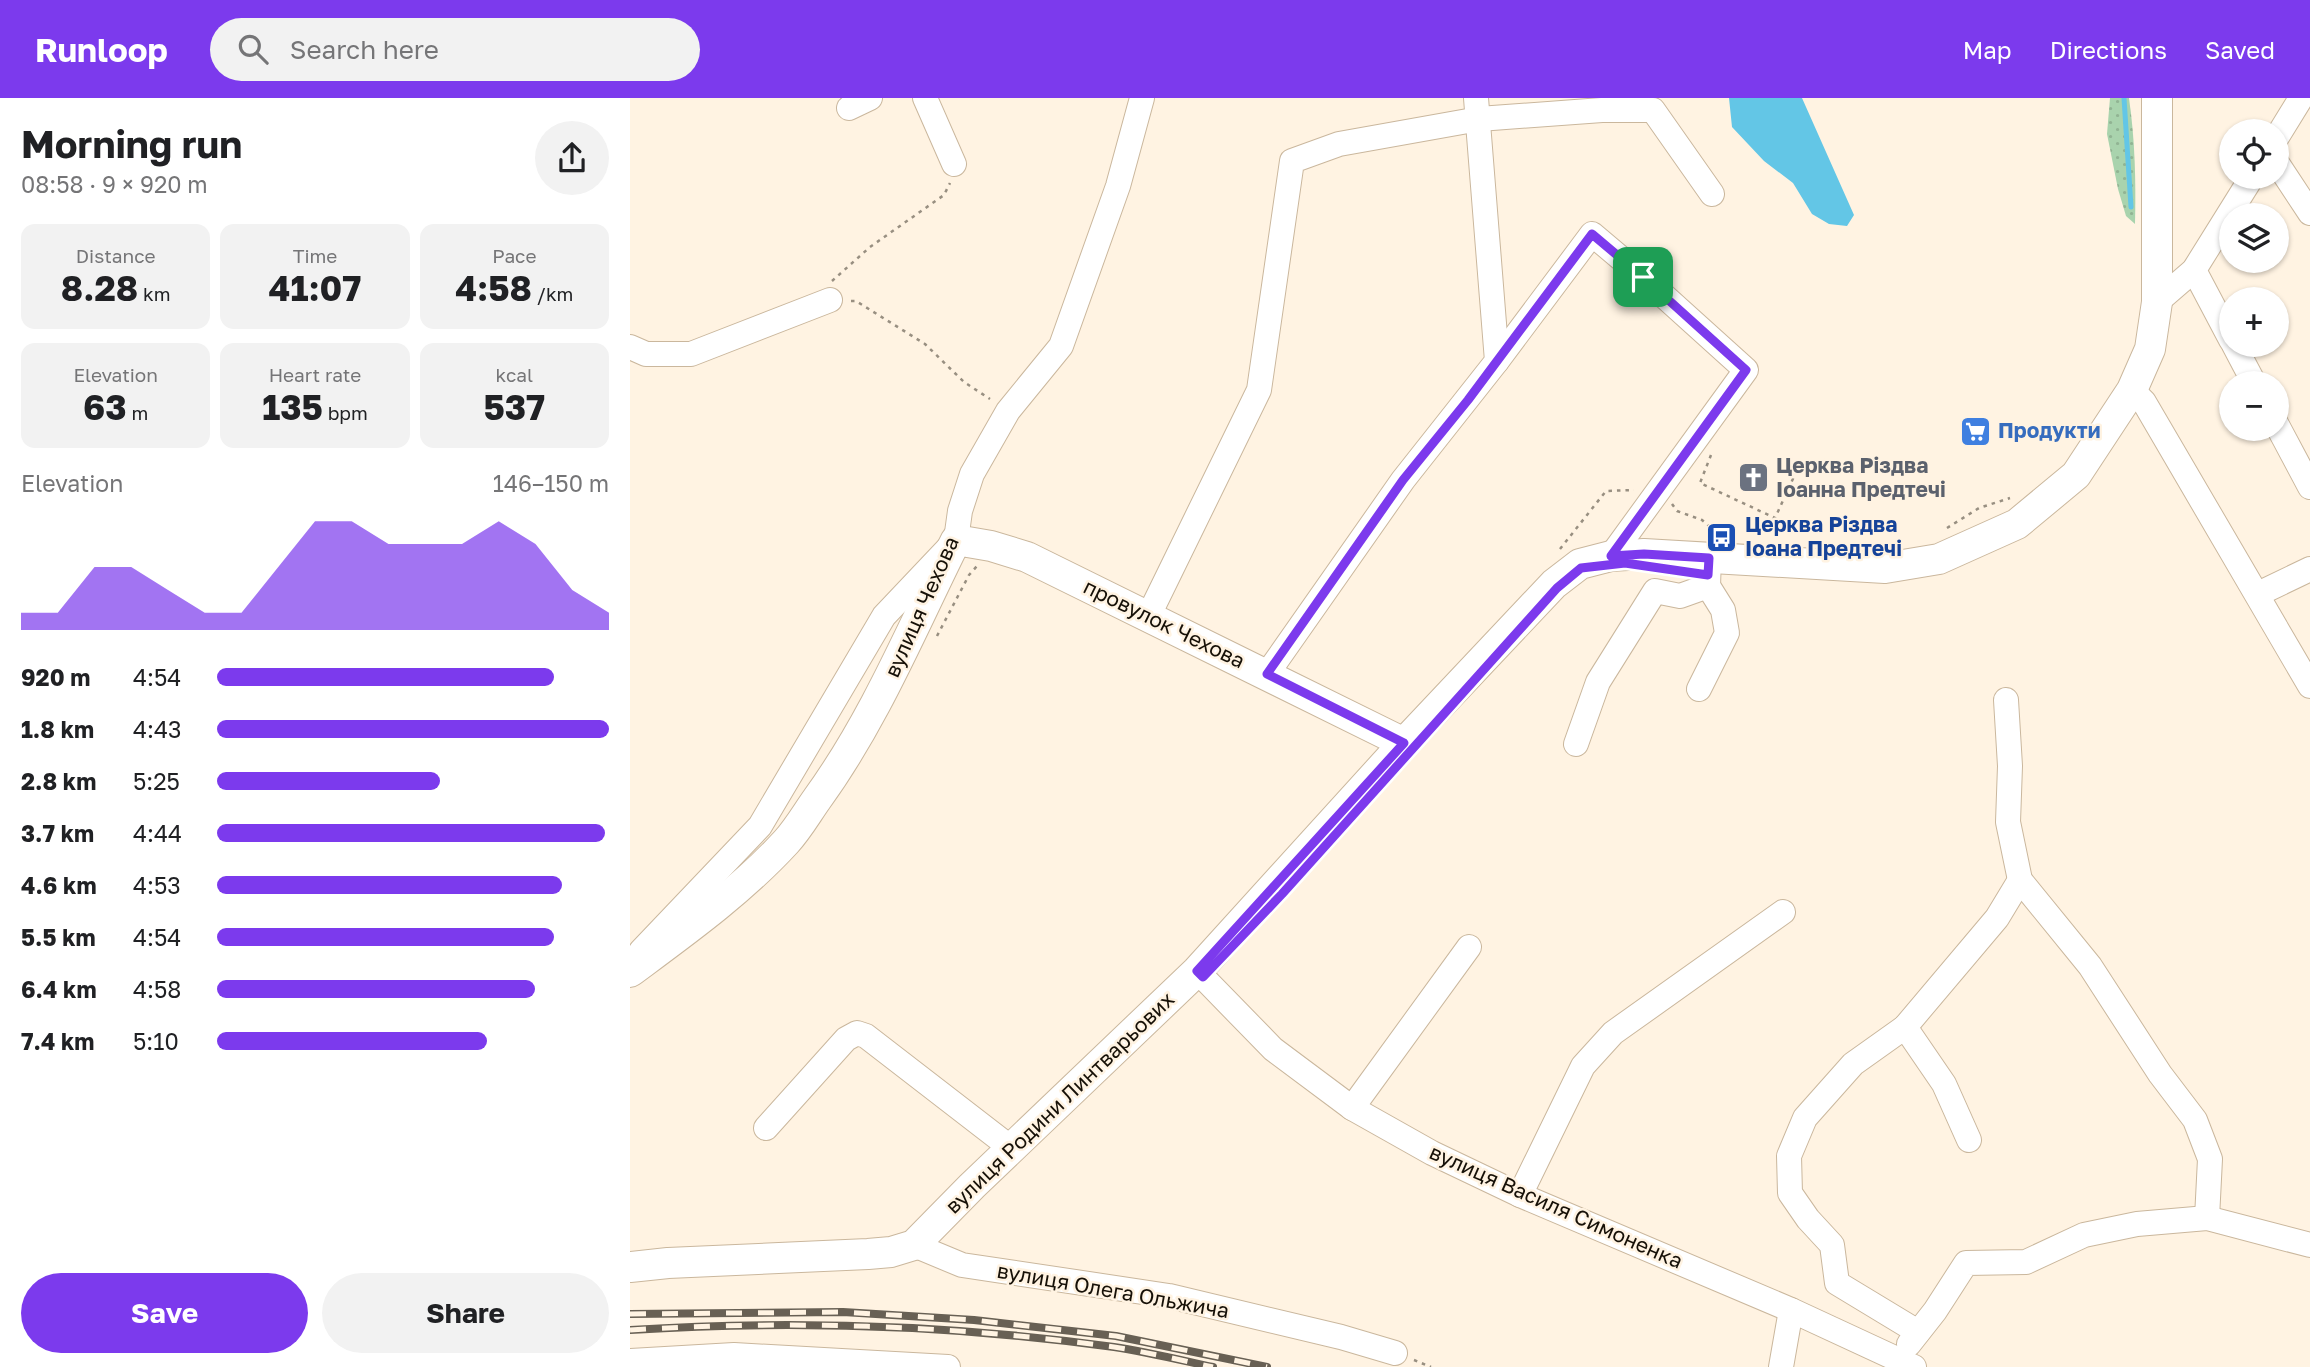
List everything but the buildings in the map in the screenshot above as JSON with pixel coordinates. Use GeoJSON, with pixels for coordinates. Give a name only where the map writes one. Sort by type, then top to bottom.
{"type":"FeatureCollection","features":[{"type":"Feature","properties":{"kind":"main road","name":"вулиця Родини Линтварьових"},"geometry":{"type":"LineString","coordinates":[[914,1245],[1197,971],[1404,743],[1554,584],[1580,564],[1611,556],[1644,554],[1708,572],[1885,568],[1939,559],[2017,524],[2076,475],[2132,390],[2150,349],[2157,302],[2157,98]]}},
{"type":"Feature","properties":{"kind":"main road","name":"провулок Чехова"},"geometry":{"type":"LineString","coordinates":[[956,540],[991,546],[1027,557],[1404,743]]}},
{"type":"Feature","properties":{"kind":"main road","name":"вулиця Чехова"},"geometry":{"type":"LineString","coordinates":[[630,972],[707,915],[787,841],[838,770],[885,689],[956,540]]}},
{"type":"Feature","properties":{"kind":"main road"},"geometry":{"type":"LineString","coordinates":[[630,1267],[868,1254],[891,1252],[914,1245]]}},
{"type":"Feature","properties":{"kind":"street"},"geometry":{"type":"LineString","coordinates":[[925,98],[954,164]]}},
{"type":"Feature","properties":{"kind":"street","name":"вулиця Чехова"},"geometry":{"type":"LineString","coordinates":[[956,540],[960,511],[972,474],[1007,411],[1061,346],[1118,186],[1142,98]]}},
{"type":"Feature","properties":{"kind":"street"},"geometry":{"type":"LineString","coordinates":[[2288,119],[2301,98]]}},
{"type":"Feature","properties":{"kind":"street"},"geometry":{"type":"LineString","coordinates":[[1149,615],[1259,390],[1292,161],[1339,144],[1477,109],[1602,104],[1653,110],[1712,194]]}},
{"type":"Feature","properties":{"kind":"street"},"geometry":{"type":"LineString","coordinates":[[1477,109],[1497,361]]}},
{"type":"Feature","properties":{"kind":"street"},"geometry":{"type":"LineString","coordinates":[[2289,181],[2310,213]]}},
{"type":"Feature","properties":{"kind":"street"},"geometry":{"type":"LineString","coordinates":[[2157,302],[2194,270],[2245,189]]}},
{"type":"Feature","properties":{"kind":"street"},"geometry":{"type":"LineString","coordinates":[[1267,674],[1403,480],[1592,234],[1746,370],[1611,556]]}},
{"type":"Feature","properties":{"kind":"street"},"geometry":{"type":"LineString","coordinates":[[2194,270],[2219,317]]}},
{"type":"Feature","properties":{"kind":"street"},"geometry":{"type":"LineString","coordinates":[[630,347],[646,354],[691,354],[830,300]]}},
{"type":"Feature","properties":{"kind":"street"},"geometry":{"type":"LineString","coordinates":[[2132,390],[2144,402],[2310,686]]}},
{"type":"Feature","properties":{"kind":"street"},"geometry":{"type":"LineString","coordinates":[[2286,441],[2310,487]]}},
{"type":"Feature","properties":{"kind":"street"},"geometry":{"type":"LineString","coordinates":[[2258,594],[2310,569]]}},
{"type":"Feature","properties":{"kind":"street"},"geometry":{"type":"LineString","coordinates":[[1576,744],[1598,682],[1655,591],[1680,596],[1708,572],[1723,610],[1727,633],[1699,690]]}},
{"type":"Feature","properties":{"kind":"street"},"geometry":{"type":"LineString","coordinates":[[2006,700],[2010,766],[2008,822],[2020,880],[2090,966],[2160,1074],[2195,1120],[2210,1159],[2207,1218]]}},
{"type":"Feature","properties":{"kind":"street"},"geometry":{"type":"LineString","coordinates":[[1919,1332],[1837,1283],[1832,1245],[1808,1219],[1790,1193],[1789,1156],[1805,1118],[1853,1064],[1905,1027],[1997,918],[2020,880]]}},
{"type":"Feature","properties":{"kind":"street"},"geometry":{"type":"LineString","coordinates":[[1520,1195],[1583,1066],[1613,1033],[1783,912]]}},
{"type":"Feature","properties":{"kind":"street"},"geometry":{"type":"LineString","coordinates":[[1352,1108],[1469,947]]}},
{"type":"Feature","properties":{"kind":"street","name":"вулиця Василя Симоненка"},"geometry":{"type":"LineString","coordinates":[[1197,971],[1273,1049],[1352,1108],[1432,1153],[1520,1195],[1791,1310],[1907,1364]]}},
{"type":"Feature","properties":{"kind":"street"},"geometry":{"type":"LineString","coordinates":[[1905,1027],[1944,1084],[1969,1140]]}},
{"type":"Feature","properties":{"kind":"street"},"geometry":{"type":"LineString","coordinates":[[766,1128],[846,1039],[857,1033],[866,1036],[1012,1149]]}},
{"type":"Feature","properties":{"kind":"street"},"geometry":{"type":"LineString","coordinates":[[1907,1364],[1919,1332],[1966,1263],[2026,1262],[2084,1235],[2137,1224],[2207,1218],[2310,1245]]}},
{"type":"Feature","properties":{"kind":"street","name":"вулиця Олега Ольжича"},"geometry":{"type":"LineString","coordinates":[[914,1245],[962,1265],[1168,1296],[1341,1336],[1395,1353]]}},
{"type":"Feature","properties":{"kind":"street"},"geometry":{"type":"LineString","coordinates":[[1781,1367],[1791,1310]]}},
{"type":"Feature","properties":{"kind":"street"},"geometry":{"type":"LineString","coordinates":[[630,1361],[734,1355],[948,1367]]}},
{"type":"Feature","properties":{"kind":"path"},"geometry":{"type":"LineString","coordinates":[[830,300],[832,280],[870,247],[944,195],[952,179],[954,164]]}},
{"type":"Feature","properties":{"kind":"path"},"geometry":{"type":"LineString","coordinates":[[856,301],[925,344],[964,382],[1007,411]]}},
{"type":"Feature","properties":{"kind":"path"},"geometry":{"type":"LineString","coordinates":[[1693,443],[1711,455],[1700,483],[1775,518],[1797,470]]}},
{"type":"Feature","properties":{"kind":"path"},"geometry":{"type":"LineString","coordinates":[[1944,531],[1979,508],[2015,497]]}},
{"type":"Feature","properties":{"kind":"green space"},"geometry":{"type":"Polygon","coordinates":[[[2110,98],[2129,98],[2135,161],[2135,224],[2126,216],[2107,134],[2110,98]]]}},
{"type":"Feature","properties":{"kind":"water"},"geometry":{"type":"Polygon","coordinates":[[[1729,98],[1802,98],[1854,215],[1847,226],[1829,224],[1812,214],[1793,183],[1764,161],[1732,127],[1729,98]]]}},
{"type":"Feature","properties":{"kind":"waterway"},"geometry":{"type":"LineString","coordinates":[[2124,98],[2131,207]]}},
{"type":"Feature","properties":{"kind":"railway"},"geometry":{"type":"LineString","coordinates":[[630,1314],[843,1312],[974,1320],[1116,1336],[1267,1367]]}},
{"type":"Feature","properties":{"kind":"railway"},"geometry":{"type":"LineString","coordinates":[[630,1330],[751,1325],[933,1329],[1114,1347],[1213,1367]]}},
{"type":"Feature","properties":{"kind":"place","name":"Продукти"},"geometry":{"type":"Point","coordinates":[1975,431]}},
{"type":"Feature","properties":{"kind":"place","name":"Церква Різдва Іоанна Предтечі"},"geometry":{"type":"Point","coordinates":[1753,478]}},
{"type":"Feature","properties":{"kind":"place","name":"Церква Різдва Іоана Предтечі"},"geometry":{"type":"Point","coordinates":[1722,537]}},
{"type":"Feature","properties":{"kind":"route"},"geometry":{"type":"LineString","coordinates":[[1592,234],[1643,277],[1746,370],[1611,556],[1644,554],[1709,558],[1708,575],[1625,563],[1581,568],[1557,588],[1532,615],[1435,726],[1203,977],[1197,971],[1404,743],[1267,674],[1403,480],[1468,400],[1592,234]]}}]}
